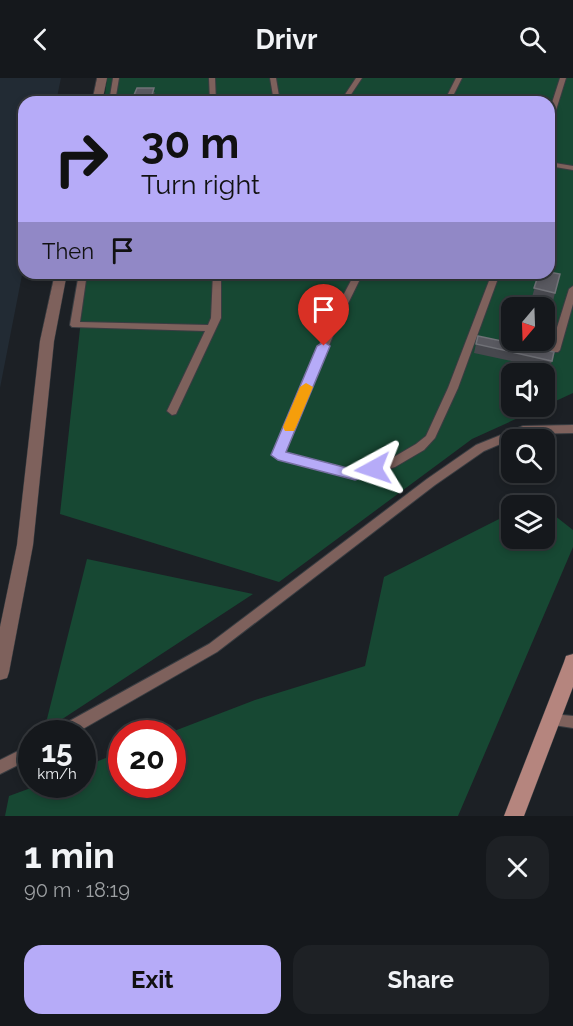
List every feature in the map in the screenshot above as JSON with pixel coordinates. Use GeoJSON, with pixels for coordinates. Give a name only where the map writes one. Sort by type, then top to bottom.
{"type":"FeatureCollection","features":[{"type":"Feature","properties":{"kind":"main road"},"geometry":{"type":"LineString","coordinates":[[514,816],[573,662]]}},
{"type":"Feature","properties":{"kind":"street"},"geometry":{"type":"LineString","coordinates":[[98,96],[102,78]]}},
{"type":"Feature","properties":{"kind":"street"},"geometry":{"type":"LineString","coordinates":[[0,672],[25,545],[47,341],[60,279]]}},
{"type":"Feature","properties":{"kind":"lane"},"geometry":{"type":"LineString","coordinates":[[113,96],[116,78]]}},
{"type":"Feature","properties":{"kind":"lane"},"geometry":{"type":"LineString","coordinates":[[212,78],[213,96]]}},
{"type":"Feature","properties":{"kind":"lane"},"geometry":{"type":"LineString","coordinates":[[273,78],[276,96]]}},
{"type":"Feature","properties":{"kind":"lane"},"geometry":{"type":"LineString","coordinates":[[347,96],[359,78]]}},
{"type":"Feature","properties":{"kind":"lane"},"geometry":{"type":"LineString","coordinates":[[450,96],[459,78]]}},
{"type":"Feature","properties":{"kind":"lane"},"geometry":{"type":"LineString","coordinates":[[555,105],[564,78]]}},
{"type":"Feature","properties":{"kind":"lane"},"geometry":{"type":"LineString","coordinates":[[555,165],[573,168]]}},
{"type":"Feature","properties":{"kind":"lane"},"geometry":{"type":"LineString","coordinates":[[82,279],[75,325],[212,328]]}},
{"type":"Feature","properties":{"kind":"lane"},"geometry":{"type":"LineString","coordinates":[[172,411],[212,328],[218,306],[217,279]]}},
{"type":"Feature","properties":{"kind":"lane"},"geometry":{"type":"LineString","coordinates":[[356,279],[333,324],[278,455],[355,475],[391,464],[420,447],[430,438],[453,388],[494,279]]}},
{"type":"Feature","properties":{"kind":"lane"},"geometry":{"type":"LineString","coordinates":[[555,350],[573,289]]}},
{"type":"Feature","properties":{"kind":"lane"},"geometry":{"type":"LineString","coordinates":[[85,720],[213,648],[431,482],[480,448],[523,430],[573,429]]}},
{"type":"Feature","properties":{"kind":"lane"},"geometry":{"type":"LineString","coordinates":[[552,720],[573,722]]}},
{"type":"Feature","properties":{"kind":"lane"},"geometry":{"type":"LineString","coordinates":[[0,767],[18,757]]}},
{"type":"Feature","properties":{"kind":"shaded area"},"geometry":{"type":"Polygon","coordinates":[[[0,78],[61,78],[57,96],[18,96],[18,279],[21,279],[0,388],[0,78]]]}},
{"type":"Feature","properties":{"kind":"green space"},"geometry":{"type":"Polygon","coordinates":[[[107,78],[573,78],[573,393],[555,401],[555,363],[501,363],[501,417],[520,417],[472,439],[279,582],[60,514],[85,279],[555,279],[555,96],[105,96],[107,78]]]}},
{"type":"Feature","properties":{"kind":"green space"},"geometry":{"type":"Polygon","coordinates":[[[555,516],[573,530],[573,547],[458,816],[5,816],[9,796],[18,793],[18,798],[96,798],[96,762],[108,757],[108,798],[186,798],[186,726],[255,700],[365,666],[384,577],[501,518],[501,549],[555,549],[555,516]]]}},
{"type":"Feature","properties":{"kind":"green space"},"geometry":{"type":"Polygon","coordinates":[[[87,559],[253,594],[61,720],[47,720],[87,559]]]}},
{"type":"Feature","properties":{"kind":"building"},"geometry":{"type":"Polygon","coordinates":[[[137,88],[154,88],[152,95],[134,95],[137,88]]]}},
{"type":"Feature","properties":{"kind":"building"},"geometry":{"type":"Polygon","coordinates":[[[555,273],[560,274],[555,293],[534,288],[537,279],[555,279],[555,273]]]}},
{"type":"Feature","properties":{"kind":"building"},"geometry":{"type":"Polygon","coordinates":[[[478,336],[501,341],[501,350],[476,344],[478,336]]]}},
{"type":"Feature","properties":{"kind":"building"},"geometry":{"type":"Polygon","coordinates":[[[507,351],[554,352],[552,361],[507,351]]]}},
{"type":"Feature","properties":{"kind":"slow traffic"},"geometry":{"type":"LineString","coordinates":[[289,427],[306,387]]}},
{"type":"Feature","properties":{"kind":"route"},"geometry":{"type":"LineString","coordinates":[[324,346],[278,455],[355,475],[373,469]]}}]}
